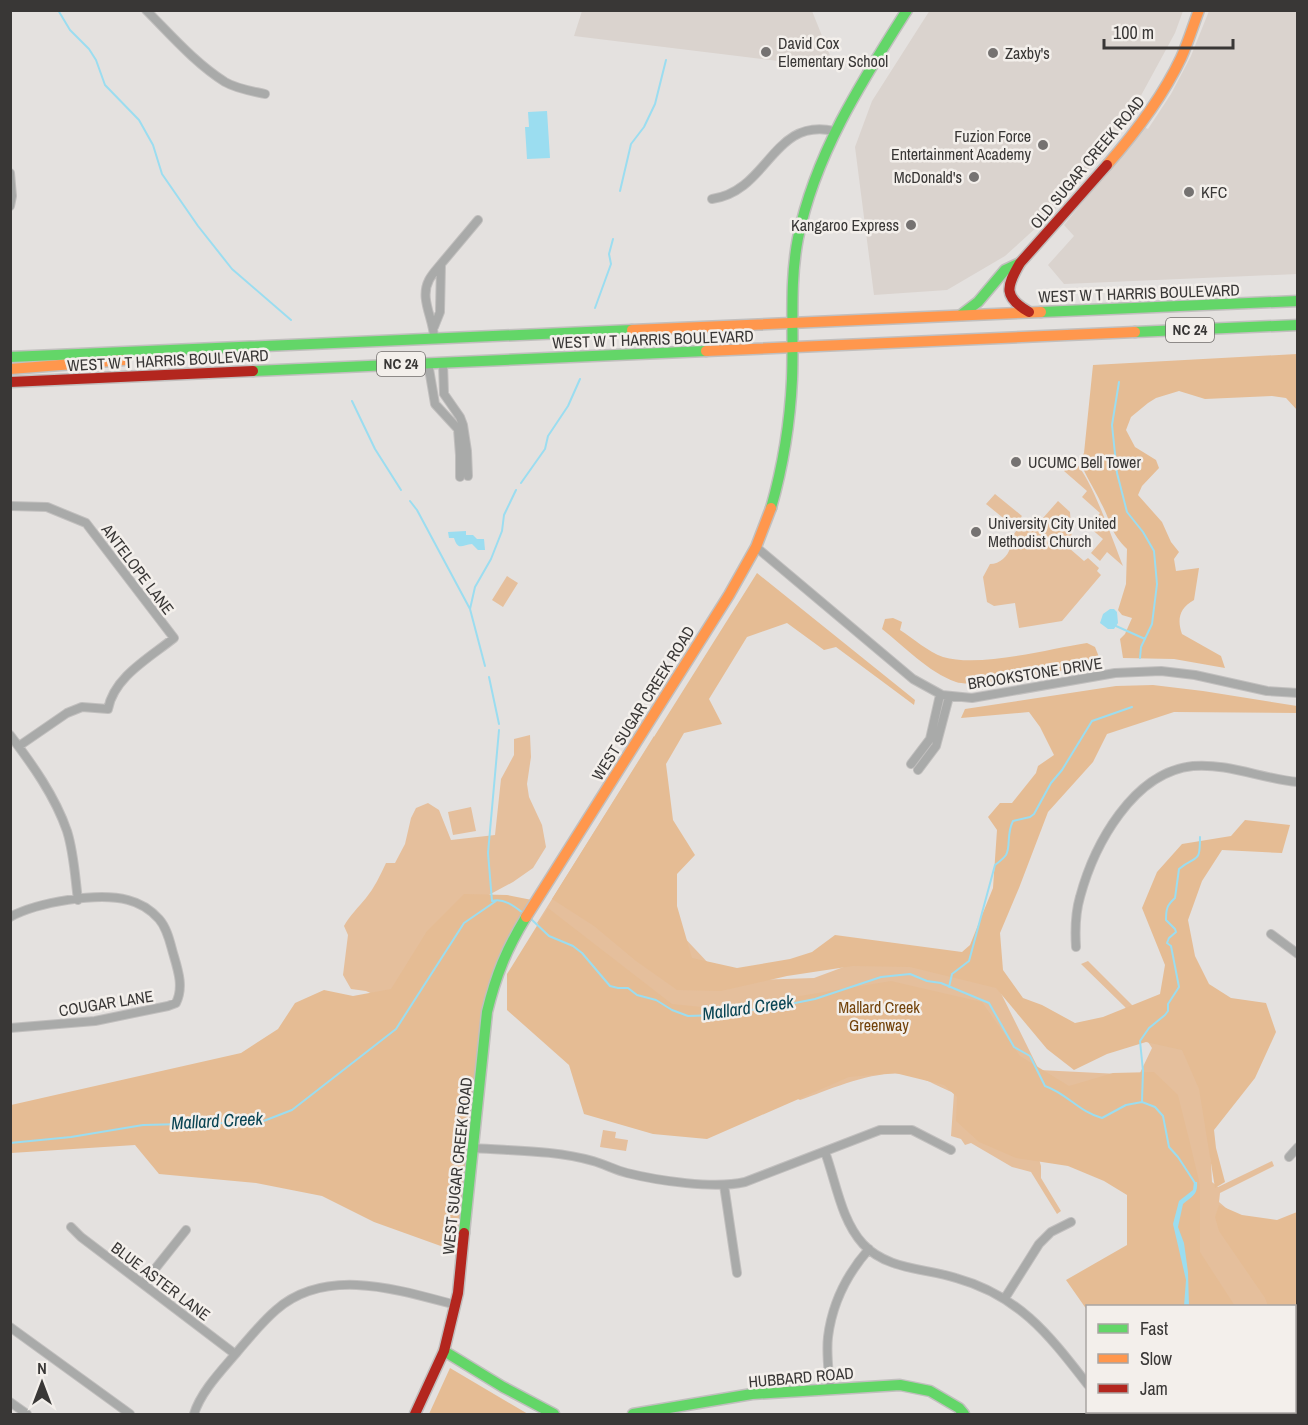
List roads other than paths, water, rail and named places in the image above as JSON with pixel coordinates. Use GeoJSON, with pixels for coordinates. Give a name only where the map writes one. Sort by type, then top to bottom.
{"type":"FeatureCollection","features":[{"type":"Feature","properties":{"kind":"main road","name":"WEST SUGAR CREEK ROAD"},"geometry":{"type":"LineString","coordinates":[[415,1414],[444,1351],[456,1305],[463,1261],[489,1001],[495,978],[512,940],[729,595],[756,546],[766,521],[782,463],[791,396],[798,241],[814,182],[834,131],[853,95],[907,10]]}},
{"type":"Feature","properties":{"kind":"main road","name":"OLD SUGAR CREEK ROAD"},"geometry":{"type":"LineString","coordinates":[[1029,312],[1014,304],[1008,291],[1008,284],[1020,263],[1134,135],[1153,109],[1181,58],[1199,10]]}},
{"type":"Feature","properties":{"kind":"main road","name":"OLD SUGAR CREEK ROAD"},"geometry":{"type":"LineString","coordinates":[[961,315],[978,302],[1005,270],[1020,263]]}},
{"type":"Feature","properties":{"kind":"main road","name":"WEST W T HARRIS BOULEVARD"},"geometry":{"type":"LineString","coordinates":[[10,357],[178,350],[434,332],[793,323],[1298,301]]}},
{"type":"Feature","properties":{"kind":"main road","name":"WEST W T HARRIS BOULEVARD"},"geometry":{"type":"LineString","coordinates":[[10,382],[1298,325]]}},
{"type":"Feature","properties":{"kind":"main road"},"geometry":{"type":"LineString","coordinates":[[10,369],[130,360],[178,350]]}},
{"type":"Feature","properties":{"kind":"main road"},"geometry":{"type":"LineString","coordinates":[[444,1351],[503,1387],[554,1414]]}},
{"type":"Feature","properties":{"kind":"main road","name":"HUBBARD ROAD"},"geometry":{"type":"LineString","coordinates":[[633,1414],[752,1395],[884,1385],[915,1387],[943,1398],[964,1414]]}},
{"type":"Feature","properties":{"kind":"street"},"geometry":{"type":"LineString","coordinates":[[146,10],[189,54],[226,82],[265,94]]}},
{"type":"Feature","properties":{"kind":"street"},"geometry":{"type":"LineString","coordinates":[[712,199],[727,196],[753,178],[778,146],[788,140],[815,129],[834,131]]}},
{"type":"Feature","properties":{"kind":"street"},"geometry":{"type":"LineString","coordinates":[[10,173],[12,196],[10,206]]}},
{"type":"Feature","properties":{"kind":"street"},"geometry":{"type":"LineString","coordinates":[[434,332],[427,310],[429,280],[478,220]]}},
{"type":"Feature","properties":{"kind":"street"},"geometry":{"type":"LineString","coordinates":[[434,332],[440,312],[441,264]]}},
{"type":"Feature","properties":{"kind":"street"},"geometry":{"type":"LineString","coordinates":[[428,363],[435,404],[458,429],[464,477],[468,451],[460,417],[444,394],[443,363]]}},
{"type":"Feature","properties":{"kind":"street","name":"ANTELOPE LANE"},"geometry":{"type":"LineString","coordinates":[[10,506],[57,509],[86,523],[174,638],[124,677],[113,693],[108,709],[82,707],[67,712],[19,746]]}},
{"type":"Feature","properties":{"kind":"street","name":"BROOKSTONE DRIVE"},"geometry":{"type":"LineString","coordinates":[[756,546],[913,680],[944,696],[972,698],[1115,673],[1139,671],[1175,672],[1267,691],[1298,693]]}},
{"type":"Feature","properties":{"kind":"street"},"geometry":{"type":"LineString","coordinates":[[911,764],[930,739],[944,696]]}},
{"type":"Feature","properties":{"kind":"street"},"geometry":{"type":"LineString","coordinates":[[918,770],[936,746],[944,696]]}},
{"type":"Feature","properties":{"kind":"street"},"geometry":{"type":"LineString","coordinates":[[10,735],[55,802],[73,855],[78,900]]}},
{"type":"Feature","properties":{"kind":"street"},"geometry":{"type":"LineString","coordinates":[[1076,947],[1078,907],[1090,867],[1097,851],[1125,806],[1145,786],[1166,774],[1191,766],[1206,766],[1298,782]]}},
{"type":"Feature","properties":{"kind":"street","name":"COUGAR LANE"},"geometry":{"type":"LineString","coordinates":[[10,917],[34,907],[78,900],[109,897],[141,904],[161,921],[168,935],[179,977],[179,996],[176,1003],[168,1006],[90,1022],[10,1028]]}},
{"type":"Feature","properties":{"kind":"street"},"geometry":{"type":"LineString","coordinates":[[1271,934],[1298,954]]}},
{"type":"Feature","properties":{"kind":"street"},"geometry":{"type":"LineString","coordinates":[[474,1148],[568,1156],[650,1178],[724,1185],[745,1182],[880,1130],[900,1128],[912,1130],[951,1150]]}},
{"type":"Feature","properties":{"kind":"street"},"geometry":{"type":"LineString","coordinates":[[1289,1157],[1298,1147]]}},
{"type":"Feature","properties":{"kind":"street"},"geometry":{"type":"LineString","coordinates":[[825,1152],[845,1215],[854,1233],[869,1249],[899,1266],[957,1278],[1005,1298],[1052,1338],[1086,1382]]}},
{"type":"Feature","properties":{"kind":"street"},"geometry":{"type":"LineString","coordinates":[[724,1185],[737,1273]]}},
{"type":"Feature","properties":{"kind":"street"},"geometry":{"type":"LineString","coordinates":[[1005,1298],[1039,1244],[1051,1232],[1071,1222]]}},
{"type":"Feature","properties":{"kind":"street","name":"BLUE ASTER LANE"},"geometry":{"type":"LineString","coordinates":[[71,1227],[81,1238],[236,1354]]}},
{"type":"Feature","properties":{"kind":"street"},"geometry":{"type":"LineString","coordinates":[[142,1284],[186,1230]]}},
{"type":"Feature","properties":{"kind":"street"},"geometry":{"type":"LineString","coordinates":[[830,1389],[828,1339],[834,1308],[848,1279],[869,1249]]}},
{"type":"Feature","properties":{"kind":"street"},"geometry":{"type":"LineString","coordinates":[[194,1414],[202,1396],[236,1354],[276,1309],[291,1299],[320,1287],[351,1284],[456,1305]]}},
{"type":"Feature","properties":{"kind":"street"},"geometry":{"type":"LineString","coordinates":[[10,1327],[130,1414]]}},
{"type":"Feature","properties":{"kind":"street"},"geometry":{"type":"LineString","coordinates":[[10,1402],[27,1414]]}},
{"type":"Feature","properties":{"kind":"water"},"geometry":{"type":"Polygon","coordinates":[[[547,111],[550,158],[527,159],[525,127],[529,127],[528,112],[547,111]]]}},
{"type":"Feature","properties":{"kind":"water"},"geometry":{"type":"Polygon","coordinates":[[[466,531],[466,535],[484,539],[485,550],[478,550],[472,544],[459,546],[454,538],[449,538],[448,532],[466,531]]]}},
{"type":"Feature","properties":{"kind":"water"},"geometry":{"type":"Polygon","coordinates":[[[1110,609],[1117,612],[1118,623],[1114,629],[1108,629],[1100,623],[1103,614],[1110,609]]]}},
{"type":"Feature","properties":{"kind":"water"},"geometry":{"type":"Polygon","coordinates":[[[1194,1182],[1197,1182],[1194,1195],[1183,1204],[1178,1227],[1184,1243],[1188,1272],[1189,1305],[1184,1305],[1186,1280],[1173,1224],[1179,1201],[1193,1190],[1194,1182]]]}},
{"type":"Feature","properties":{"kind":"waterway"},"geometry":{"type":"LineString","coordinates":[[58,10],[70,30],[89,49],[96,60],[105,85],[139,120],[153,145],[162,174],[198,226],[232,269],[291,320]]}},
{"type":"Feature","properties":{"kind":"waterway"},"geometry":{"type":"LineString","coordinates":[[620,191],[631,144],[644,127],[655,104],[666,60]]}},
{"type":"Feature","properties":{"kind":"waterway"},"geometry":{"type":"LineString","coordinates":[[595,308],[611,264],[609,254],[613,239]]}},
{"type":"Feature","properties":{"kind":"waterway"},"geometry":{"type":"LineString","coordinates":[[521,483],[545,449],[548,436],[568,406],[580,379]]}},
{"type":"Feature","properties":{"kind":"waterway"},"geometry":{"type":"LineString","coordinates":[[1119,382],[1112,425],[1117,473],[1127,512],[1154,551],[1157,584],[1152,624],[1141,647],[1140,658]]}},
{"type":"Feature","properties":{"kind":"waterway"},"geometry":{"type":"LineString","coordinates":[[352,401],[375,449],[401,490]]}},
{"type":"Feature","properties":{"kind":"waterway"},"geometry":{"type":"LineString","coordinates":[[470,609],[475,587],[491,559],[502,531],[504,515],[516,490]]}},
{"type":"Feature","properties":{"kind":"waterway"},"geometry":{"type":"LineString","coordinates":[[410,501],[470,609],[485,666]]}},
{"type":"Feature","properties":{"kind":"waterway"},"geometry":{"type":"LineString","coordinates":[[1116,626],[1145,639]]}},
{"type":"Feature","properties":{"kind":"waterway"},"geometry":{"type":"LineString","coordinates":[[489,677],[499,724]]}},
{"type":"Feature","properties":{"kind":"waterway"},"geometry":{"type":"LineString","coordinates":[[949,987],[952,974],[969,961],[995,865],[1006,855],[1013,821],[1034,814],[1051,783],[1062,770],[1092,721],[1132,707]]}},
{"type":"Feature","properties":{"kind":"waterway"},"geometry":{"type":"LineString","coordinates":[[499,730],[488,853],[492,901],[505,902],[523,913]]}},
{"type":"Feature","properties":{"kind":"waterway"},"geometry":{"type":"LineString","coordinates":[[1142,1101],[1143,1071],[1140,1041],[1149,1028],[1168,1011],[1168,1004],[1179,987],[1171,946],[1167,943],[1176,932],[1166,920],[1167,910],[1175,898],[1179,869],[1198,855],[1200,837]]}},
{"type":"Feature","properties":{"kind":"waterway","name":"Mallard Creek"},"geometry":{"type":"LineString","coordinates":[[10,1143],[71,1137],[143,1125],[261,1122],[292,1110],[396,1029],[464,923],[496,901]]}},
{"type":"Feature","properties":{"kind":"waterway","name":"Mallard Creek"},"geometry":{"type":"LineString","coordinates":[[530,918],[549,936],[573,946],[582,953],[610,986],[628,988],[637,995],[656,1000],[688,1016],[718,1015],[815,999],[881,977],[910,974],[927,981],[941,983],[989,1003],[1014,1047],[1030,1056],[1045,1086],[1060,1093],[1087,1112],[1102,1118],[1126,1105],[1142,1102],[1155,1107],[1163,1116],[1169,1147],[1195,1183]]}},
{"type":"Feature","properties":{"kind":"place","name":"David Cox Elementary School"},"geometry":{"type":"Point","coordinates":[766,52]}},
{"type":"Feature","properties":{"kind":"place","name":"Zaxby's"},"geometry":{"type":"Point","coordinates":[993,53]}},
{"type":"Feature","properties":{"kind":"place","name":"Fuzion Force Entertainment Academy"},"geometry":{"type":"Point","coordinates":[1043,145]}},
{"type":"Feature","properties":{"kind":"place","name":"McDonald's"},"geometry":{"type":"Point","coordinates":[974,177]}},
{"type":"Feature","properties":{"kind":"place","name":"KFC"},"geometry":{"type":"Point","coordinates":[1189,192]}},
{"type":"Feature","properties":{"kind":"place","name":"Kangaroo Express"},"geometry":{"type":"Point","coordinates":[911,225]}},
{"type":"Feature","properties":{"kind":"place","name":"UCUMC Bell Tower"},"geometry":{"type":"Point","coordinates":[1016,462]}},
{"type":"Feature","properties":{"kind":"place","name":"University City United Methodist Church"},"geometry":{"type":"Point","coordinates":[976,532]}},
{"type":"Feature","properties":{"kind":"park label","name":"Mallard Creek Greenway"},"geometry":{"type":"Point","coordinates":[879,1016]}}]}
